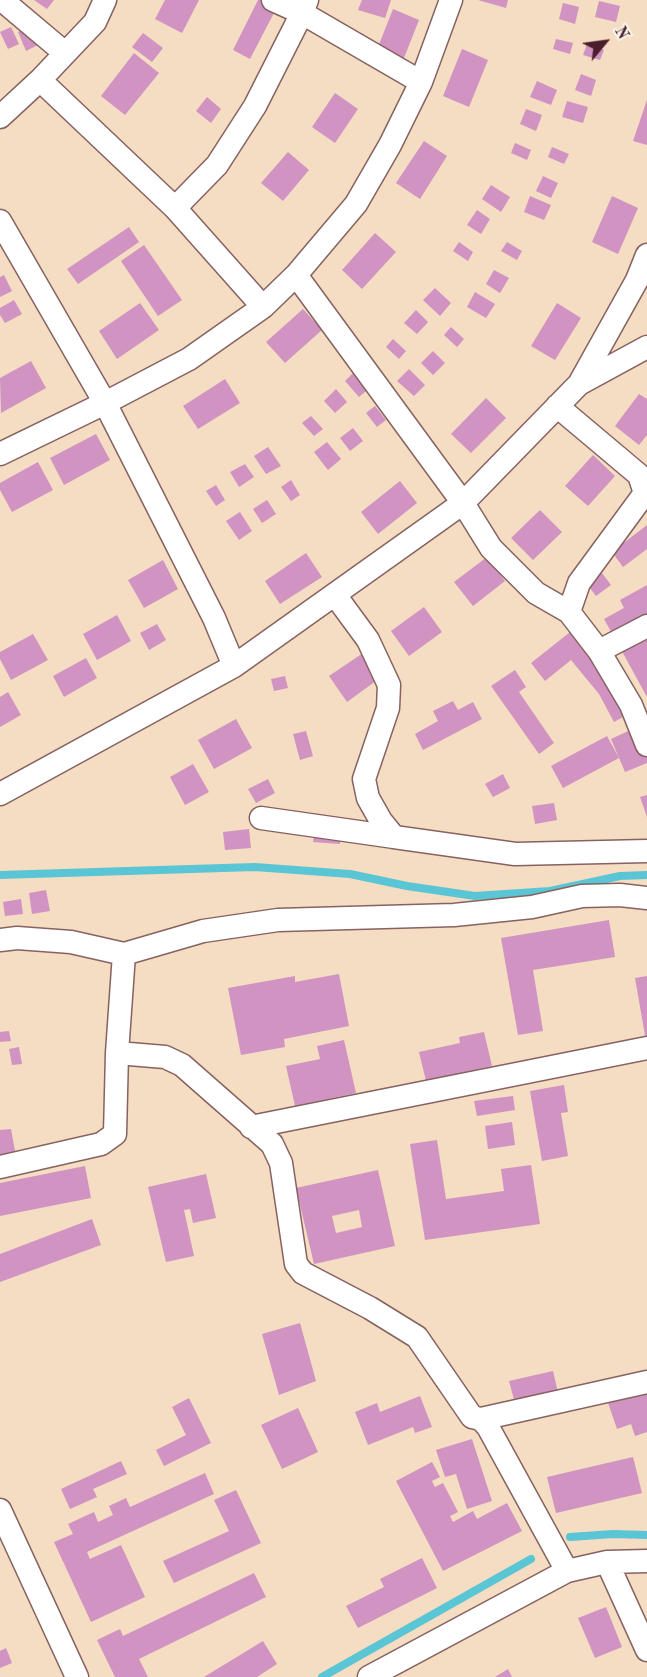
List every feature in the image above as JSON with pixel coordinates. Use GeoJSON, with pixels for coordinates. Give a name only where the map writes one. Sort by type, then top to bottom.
{"type":"FeatureCollection","features":[{"type":"Feature","properties":{"kind":"street"},"geometry":{"type":"LineString","coordinates":[[2,0],[65,53]]}},
{"type":"Feature","properties":{"kind":"street"},"geometry":{"type":"LineString","coordinates":[[0,117],[40,80],[95,22],[105,0]]}},
{"type":"Feature","properties":{"kind":"street"},"geometry":{"type":"LineString","coordinates":[[273,0],[304,6],[421,82]]}},
{"type":"Feature","properties":{"kind":"street"},"geometry":{"type":"LineString","coordinates":[[0,453],[105,403],[189,358],[263,307],[296,275],[356,204],[390,145],[421,82],[451,0]]}},
{"type":"Feature","properties":{"kind":"street"},"geometry":{"type":"LineString","coordinates":[[175,208],[217,165],[255,106],[304,6]]}},
{"type":"Feature","properties":{"kind":"street"},"geometry":{"type":"LineString","coordinates":[[40,80],[175,208],[263,307]]}},
{"type":"Feature","properties":{"kind":"street"},"geometry":{"type":"LineString","coordinates":[[0,221],[105,403],[214,618],[234,666]]}},
{"type":"Feature","properties":{"kind":"street"},"geometry":{"type":"LineString","coordinates":[[579,384],[637,280],[647,255]]}},
{"type":"Feature","properties":{"kind":"street"},"geometry":{"type":"LineString","coordinates":[[296,275],[463,503],[491,548],[536,593],[569,612],[599,651],[631,705],[647,746]]}},
{"type":"Feature","properties":{"kind":"street"},"geometry":{"type":"LineString","coordinates":[[0,795],[234,666],[463,503],[579,384],[647,347]]}},
{"type":"Feature","properties":{"kind":"street"},"geometry":{"type":"LineString","coordinates":[[556,406],[639,475],[645,493],[579,583],[569,612]]}},
{"type":"Feature","properties":{"kind":"street"},"geometry":{"type":"LineString","coordinates":[[335,595],[368,640],[389,685],[388,708],[364,779],[368,798],[381,821],[394,837]]}},
{"type":"Feature","properties":{"kind":"street"},"geometry":{"type":"LineString","coordinates":[[599,651],[647,626]]}},
{"type":"Feature","properties":{"kind":"street"},"geometry":{"type":"LineString","coordinates":[[261,818],[514,854],[647,850]]}},
{"type":"Feature","properties":{"kind":"street"},"geometry":{"type":"LineString","coordinates":[[0,940],[17,938],[71,942],[124,954],[203,931],[278,920],[454,915],[532,907],[582,896],[620,895],[647,898]]}},
{"type":"Feature","properties":{"kind":"street"},"geometry":{"type":"LineString","coordinates":[[0,1167],[102,1144],[115,1134],[117,1053],[124,954]]}},
{"type":"Feature","properties":{"kind":"street"},"geometry":{"type":"LineString","coordinates":[[251,1126],[647,1048]]}},
{"type":"Feature","properties":{"kind":"street"},"geometry":{"type":"LineString","coordinates":[[117,1053],[165,1057],[182,1065],[272,1144],[281,1163],[296,1264],[303,1273],[370,1308],[417,1337],[472,1417],[481,1419],[647,1382]]}},
{"type":"Feature","properties":{"kind":"street"},"geometry":{"type":"LineString","coordinates":[[481,1419],[488,1427],[567,1571]]}},
{"type":"Feature","properties":{"kind":"street"},"geometry":{"type":"LineString","coordinates":[[0,1510],[77,1677]]}},
{"type":"Feature","properties":{"kind":"street"},"geometry":{"type":"LineString","coordinates":[[369,1677],[567,1571],[607,1562],[647,1561]]}},
{"type":"Feature","properties":{"kind":"street"},"geometry":{"type":"LineString","coordinates":[[607,1562],[647,1650]]}},
{"type":"Feature","properties":{"kind":"building"},"geometry":{"type":"Polygon","coordinates":[[[34,0],[54,0],[47,9],[34,0]]]}},
{"type":"Feature","properties":{"kind":"building"},"geometry":{"type":"Polygon","coordinates":[[[165,0],[199,0],[182,33],[155,19],[165,0]]]}},
{"type":"Feature","properties":{"kind":"building"},"geometry":{"type":"Polygon","coordinates":[[[258,0],[264,0],[277,7],[250,59],[233,50],[258,0]]]}},
{"type":"Feature","properties":{"kind":"building"},"geometry":{"type":"Polygon","coordinates":[[[362,0],[391,0],[385,18],[358,10],[362,0]]]}},
{"type":"Feature","properties":{"kind":"building"},"geometry":{"type":"Polygon","coordinates":[[[478,0],[508,0],[506,8],[478,0]]]}},
{"type":"Feature","properties":{"kind":"building"},"geometry":{"type":"Polygon","coordinates":[[[599,1],[620,6],[616,22],[595,17],[599,1]]]}},
{"type":"Feature","properties":{"kind":"building"},"geometry":{"type":"Polygon","coordinates":[[[563,3],[579,7],[575,24],[559,19],[563,3]]]}},
{"type":"Feature","properties":{"kind":"building"},"geometry":{"type":"Polygon","coordinates":[[[393,9],[419,20],[404,58],[378,47],[393,9]]]}},
{"type":"Feature","properties":{"kind":"building"},"geometry":{"type":"Polygon","coordinates":[[[31,26],[40,44],[26,51],[18,32],[31,26]]]}},
{"type":"Feature","properties":{"kind":"building"},"geometry":{"type":"Polygon","coordinates":[[[11,27],[19,44],[8,49],[0,32],[11,27]]]}},
{"type":"Feature","properties":{"kind":"building"},"geometry":{"type":"Polygon","coordinates":[[[143,33],[163,48],[152,62],[132,47],[143,33]]]}},
{"type":"Feature","properties":{"kind":"building"},"geometry":{"type":"Polygon","coordinates":[[[556,39],[573,43],[570,54],[553,49],[556,39]]]}},
{"type":"Feature","properties":{"kind":"building"},"geometry":{"type":"Polygon","coordinates":[[[587,44],[604,50],[600,60],[583,55],[587,44]]]}},
{"type":"Feature","properties":{"kind":"building"},"geometry":{"type":"Polygon","coordinates":[[[462,49],[488,60],[469,107],[443,96],[462,49]]]}},
{"type":"Feature","properties":{"kind":"building"},"geometry":{"type":"Polygon","coordinates":[[[134,53],[159,73],[125,115],[101,96],[134,53]]]}},
{"type":"Feature","properties":{"kind":"building"},"geometry":{"type":"Polygon","coordinates":[[[581,74],[596,80],[591,96],[575,90],[581,74]]]}},
{"type":"Feature","properties":{"kind":"building"},"geometry":{"type":"Polygon","coordinates":[[[537,81],[557,90],[551,105],[530,97],[537,81]]]}},
{"type":"Feature","properties":{"kind":"building"},"geometry":{"type":"Polygon","coordinates":[[[335,93],[358,109],[335,143],[312,127],[335,93]]]}},
{"type":"Feature","properties":{"kind":"building"},"geometry":{"type":"Polygon","coordinates":[[[207,97],[221,109],[211,123],[196,111],[207,97]]]}},
{"type":"Feature","properties":{"kind":"building"},"geometry":{"type":"Polygon","coordinates":[[[647,100],[647,145],[633,141],[647,100]]]}},
{"type":"Feature","properties":{"kind":"building"},"geometry":{"type":"Polygon","coordinates":[[[567,101],[588,107],[583,123],[562,117],[567,101]]]}},
{"type":"Feature","properties":{"kind":"building"},"geometry":{"type":"Polygon","coordinates":[[[526,109],[542,115],[536,131],[520,124],[526,109]]]}},
{"type":"Feature","properties":{"kind":"building"},"geometry":{"type":"Polygon","coordinates":[[[424,141],[447,156],[420,199],[396,183],[424,141]]]}},
{"type":"Feature","properties":{"kind":"building"},"geometry":{"type":"Polygon","coordinates":[[[515,143],[531,150],[527,160],[511,153],[515,143]]]}},
{"type":"Feature","properties":{"kind":"building"},"geometry":{"type":"Polygon","coordinates":[[[552,147],[569,154],[564,164],[548,157],[552,147]]]}},
{"type":"Feature","properties":{"kind":"building"},"geometry":{"type":"Polygon","coordinates":[[[288,152],[309,170],[283,201],[261,183],[288,152]]]}},
{"type":"Feature","properties":{"kind":"building"},"geometry":{"type":"Polygon","coordinates":[[[543,176],[558,183],[551,198],[536,191],[543,176]]]}},
{"type":"Feature","properties":{"kind":"building"},"geometry":{"type":"Polygon","coordinates":[[[491,185],[510,197],[501,212],[482,199],[491,185]]]}},
{"type":"Feature","properties":{"kind":"building"},"geometry":{"type":"Polygon","coordinates":[[[530,196],[551,205],[544,220],[524,212],[530,196]]]}},
{"type":"Feature","properties":{"kind":"building"},"geometry":{"type":"Polygon","coordinates":[[[612,196],[638,208],[618,254],[592,242],[612,196]]]}},
{"type":"Feature","properties":{"kind":"building"},"geometry":{"type":"Polygon","coordinates":[[[477,210],[490,219],[481,234],[467,225],[477,210]]]}},
{"type":"Feature","properties":{"kind":"building"},"geometry":{"type":"Polygon","coordinates":[[[129,227],[139,242],[78,284],[67,269],[129,227]]]}},
{"type":"Feature","properties":{"kind":"building"},"geometry":{"type":"Polygon","coordinates":[[[375,233],[396,252],[362,289],[342,270],[375,233]]]}},
{"type":"Feature","properties":{"kind":"building"},"geometry":{"type":"Polygon","coordinates":[[[459,242],[473,252],[468,261],[453,251],[459,242]]]}},
{"type":"Feature","properties":{"kind":"building"},"geometry":{"type":"Polygon","coordinates":[[[507,242],[522,251],[517,260],[501,251],[507,242]]]}},
{"type":"Feature","properties":{"kind":"building"},"geometry":{"type":"Polygon","coordinates":[[[144,245],[182,300],[158,316],[121,261],[144,245]]]}},
{"type":"Feature","properties":{"kind":"building"},"geometry":{"type":"Polygon","coordinates":[[[494,270],[509,278],[500,293],[486,284],[494,270]]]}},
{"type":"Feature","properties":{"kind":"building"},"geometry":{"type":"Polygon","coordinates":[[[4,275],[12,291],[0,297],[0,277],[4,275]]]}},
{"type":"Feature","properties":{"kind":"building"},"geometry":{"type":"Polygon","coordinates":[[[435,288],[451,303],[440,316],[423,300],[435,288]]]}},
{"type":"Feature","properties":{"kind":"building"},"geometry":{"type":"Polygon","coordinates":[[[475,292],[495,304],[486,318],[467,307],[475,292]]]}},
{"type":"Feature","properties":{"kind":"building"},"geometry":{"type":"Polygon","coordinates":[[[14,300],[22,314],[5,323],[0,315],[0,308],[14,300]]]}},
{"type":"Feature","properties":{"kind":"building"},"geometry":{"type":"Polygon","coordinates":[[[140,303],[159,330],[117,359],[99,331],[140,303]]]}},
{"type":"Feature","properties":{"kind":"building"},"geometry":{"type":"Polygon","coordinates":[[[557,303],[581,318],[555,360],[531,346],[557,303]]]}},
{"type":"Feature","properties":{"kind":"building"},"geometry":{"type":"Polygon","coordinates":[[[303,309],[322,330],[285,363],[266,342],[303,309]]]}},
{"type":"Feature","properties":{"kind":"building"},"geometry":{"type":"Polygon","coordinates":[[[416,310],[428,322],[417,334],[404,323],[416,310]]]}},
{"type":"Feature","properties":{"kind":"building"},"geometry":{"type":"Polygon","coordinates":[[[451,327],[464,339],[457,347],[444,335],[451,327]]]}},
{"type":"Feature","properties":{"kind":"building"},"geometry":{"type":"Polygon","coordinates":[[[393,339],[406,351],[399,359],[386,347],[393,339]]]}},
{"type":"Feature","properties":{"kind":"building"},"geometry":{"type":"Polygon","coordinates":[[[433,351],[445,363],[433,375],[421,363],[433,351]]]}},
{"type":"Feature","properties":{"kind":"building"},"geometry":{"type":"Polygon","coordinates":[[[31,361],[46,388],[1,413],[0,378],[31,361]]]}},
{"type":"Feature","properties":{"kind":"building"},"geometry":{"type":"Polygon","coordinates":[[[357,369],[372,386],[359,397],[345,381],[357,369]]]}},
{"type":"Feature","properties":{"kind":"building"},"geometry":{"type":"Polygon","coordinates":[[[409,369],[425,385],[414,396],[397,381],[409,369]]]}},
{"type":"Feature","properties":{"kind":"building"},"geometry":{"type":"Polygon","coordinates":[[[225,379],[240,403],[198,429],[183,406],[225,379]]]}},
{"type":"Feature","properties":{"kind":"building"},"geometry":{"type":"Polygon","coordinates":[[[336,389],[347,402],[335,413],[324,401],[336,389]]]}},
{"type":"Feature","properties":{"kind":"building"},"geometry":{"type":"Polygon","coordinates":[[[639,394],[647,399],[647,435],[639,445],[615,426],[639,394]]]}},
{"type":"Feature","properties":{"kind":"building"},"geometry":{"type":"Polygon","coordinates":[[[486,398],[506,418],[471,453],[451,434],[486,398]]]}},
{"type":"Feature","properties":{"kind":"building"},"geometry":{"type":"Polygon","coordinates":[[[375,406],[386,420],[377,427],[366,413],[375,406]]]}},
{"type":"Feature","properties":{"kind":"building"},"geometry":{"type":"Polygon","coordinates":[[[311,416],[323,429],[314,436],[302,423],[311,416]]]}},
{"type":"Feature","properties":{"kind":"building"},"geometry":{"type":"Polygon","coordinates":[[[353,428],[363,441],[350,451],[340,438],[353,428]]]}},
{"type":"Feature","properties":{"kind":"building"},"geometry":{"type":"Polygon","coordinates":[[[96,434],[110,460],[64,485],[50,458],[96,434]]]}},
{"type":"Feature","properties":{"kind":"building"},"geometry":{"type":"Polygon","coordinates":[[[327,442],[341,459],[328,470],[314,452],[327,442]]]}},
{"type":"Feature","properties":{"kind":"building"},"geometry":{"type":"Polygon","coordinates":[[[268,447],[281,466],[266,474],[254,456],[268,447]]]}},
{"type":"Feature","properties":{"kind":"building"},"geometry":{"type":"Polygon","coordinates":[[[593,455],[615,476],[588,506],[565,486],[593,455]]]}},
{"type":"Feature","properties":{"kind":"building"},"geometry":{"type":"Polygon","coordinates":[[[38,462],[53,490],[12,512],[0,490],[0,483],[38,462]]]}},
{"type":"Feature","properties":{"kind":"building"},"geometry":{"type":"Polygon","coordinates":[[[245,464],[254,477],[239,487],[230,472],[245,464]]]}},
{"type":"Feature","properties":{"kind":"building"},"geometry":{"type":"Polygon","coordinates":[[[291,480],[300,495],[291,501],[281,487],[291,480]]]}},
{"type":"Feature","properties":{"kind":"building"},"geometry":{"type":"Polygon","coordinates":[[[400,481],[417,503],[378,534],[361,512],[400,481]]]}},
{"type":"Feature","properties":{"kind":"building"},"geometry":{"type":"Polygon","coordinates":[[[216,485],[225,500],[216,506],[206,491],[216,485]]]}},
{"type":"Feature","properties":{"kind":"building"},"geometry":{"type":"Polygon","coordinates":[[[267,500],[276,514],[262,523],[253,509],[267,500]]]}},
{"type":"Feature","properties":{"kind":"building"},"geometry":{"type":"Polygon","coordinates":[[[540,510],[562,532],[533,560],[511,538],[540,510]]]}},
{"type":"Feature","properties":{"kind":"building"},"geometry":{"type":"Polygon","coordinates":[[[240,512],[252,531],[239,540],[226,521],[240,512]]]}},
{"type":"Feature","properties":{"kind":"building"},"geometry":{"type":"Polygon","coordinates":[[[647,525],[647,549],[623,567],[612,552],[647,525]]]}},
{"type":"Feature","properties":{"kind":"building"},"geometry":{"type":"Polygon","coordinates":[[[306,553],[322,577],[280,604],[265,581],[306,553]]]}},
{"type":"Feature","properties":{"kind":"building"},"geometry":{"type":"Polygon","coordinates":[[[487,557],[505,581],[473,606],[454,582],[487,557]]]}},
{"type":"Feature","properties":{"kind":"building"},"geometry":{"type":"Polygon","coordinates":[[[163,560],[178,589],[144,608],[128,580],[163,560]]]}},
{"type":"Feature","properties":{"kind":"building"},"geometry":{"type":"Polygon","coordinates":[[[602,573],[611,585],[596,596],[587,584],[602,573]]]}},
{"type":"Feature","properties":{"kind":"building"},"geometry":{"type":"Polygon","coordinates":[[[647,585],[647,619],[614,637],[604,619],[624,608],[620,600],[647,585]]]}},
{"type":"Feature","properties":{"kind":"building"},"geometry":{"type":"Polygon","coordinates":[[[424,607],[442,632],[409,656],[391,631],[424,607]]]}},
{"type":"Feature","properties":{"kind":"building"},"geometry":{"type":"Polygon","coordinates":[[[117,615],[131,641],[97,660],[83,634],[117,615]]]}},
{"type":"Feature","properties":{"kind":"building"},"geometry":{"type":"Polygon","coordinates":[[[157,624],[166,640],[149,650],[140,633],[157,624]]]}},
{"type":"Feature","properties":{"kind":"building"},"geometry":{"type":"Polygon","coordinates":[[[647,628],[647,697],[618,644],[647,628]]]}},
{"type":"Feature","properties":{"kind":"building"},"geometry":{"type":"Polygon","coordinates":[[[574,629],[632,712],[614,722],[599,694],[571,660],[545,681],[531,663],[574,629]]]}},
{"type":"Feature","properties":{"kind":"building"},"geometry":{"type":"Polygon","coordinates":[[[33,634],[48,660],[11,680],[0,659],[0,652],[33,634]]]}},
{"type":"Feature","properties":{"kind":"building"},"geometry":{"type":"Polygon","coordinates":[[[363,653],[380,678],[347,702],[329,676],[363,653]]]}},
{"type":"Feature","properties":{"kind":"building"},"geometry":{"type":"Polygon","coordinates":[[[86,658],[97,678],[64,697],[53,676],[86,658]]]}},
{"type":"Feature","properties":{"kind":"building"},"geometry":{"type":"Polygon","coordinates":[[[515,670],[526,687],[519,692],[554,743],[539,754],[491,686],[515,670]]]}},
{"type":"Feature","properties":{"kind":"building"},"geometry":{"type":"Polygon","coordinates":[[[285,676],[288,688],[274,691],[271,679],[285,676]]]}},
{"type":"Feature","properties":{"kind":"building"},"geometry":{"type":"Polygon","coordinates":[[[8,692],[21,715],[0,727],[0,697],[8,692]]]}},
{"type":"Feature","properties":{"kind":"building"},"geometry":{"type":"Polygon","coordinates":[[[453,701],[458,710],[473,702],[482,719],[423,750],[415,734],[438,721],[433,711],[453,701]]]}},
{"type":"Feature","properties":{"kind":"building"},"geometry":{"type":"Polygon","coordinates":[[[236,719],[252,748],[214,769],[198,740],[236,719]]]}},
{"type":"Feature","properties":{"kind":"building"},"geometry":{"type":"Polygon","coordinates":[[[637,727],[647,751],[647,763],[625,772],[611,739],[637,727]]]}},
{"type":"Feature","properties":{"kind":"building"},"geometry":{"type":"Polygon","coordinates":[[[306,731],[313,756],[300,760],[293,734],[306,731]]]}},
{"type":"Feature","properties":{"kind":"building"},"geometry":{"type":"Polygon","coordinates":[[[607,736],[619,758],[563,788],[551,766],[607,736]]]}},
{"type":"Feature","properties":{"kind":"building"},"geometry":{"type":"Polygon","coordinates":[[[193,764],[209,792],[185,805],[170,777],[193,764]]]}},
{"type":"Feature","properties":{"kind":"building"},"geometry":{"type":"Polygon","coordinates":[[[503,774],[510,788],[493,797],[485,784],[503,774]]]}},
{"type":"Feature","properties":{"kind":"building"},"geometry":{"type":"Polygon","coordinates":[[[268,779],[275,793],[256,803],[248,789],[268,779]]]}},
{"type":"Feature","properties":{"kind":"building"},"geometry":{"type":"Polygon","coordinates":[[[647,795],[647,817],[640,797],[647,795]]]}},
{"type":"Feature","properties":{"kind":"building"},"geometry":{"type":"Polygon","coordinates":[[[554,803],[557,820],[535,824],[532,806],[554,803]]]}},
{"type":"Feature","properties":{"kind":"building"},"geometry":{"type":"Polygon","coordinates":[[[315,828],[341,830],[340,844],[313,842],[315,828]]]}},
{"type":"Feature","properties":{"kind":"building"},"geometry":{"type":"Polygon","coordinates":[[[249,829],[251,848],[225,850],[223,832],[249,829]]]}},
{"type":"Feature","properties":{"kind":"building"},"geometry":{"type":"Polygon","coordinates":[[[46,890],[50,911],[32,914],[29,893],[46,890]]]}},
{"type":"Feature","properties":{"kind":"building"},"geometry":{"type":"Polygon","coordinates":[[[21,899],[23,914],[5,916],[3,902],[21,899]]]}},
{"type":"Feature","properties":{"kind":"building"},"geometry":{"type":"Polygon","coordinates":[[[609,920],[615,957],[533,970],[543,1031],[518,1035],[501,938],[609,920]]]}},
{"type":"Feature","properties":{"kind":"building"},"geometry":{"type":"Polygon","coordinates":[[[339,974],[349,1026],[284,1039],[285,1047],[241,1055],[228,988],[295,976],[295,982],[339,974]]]}},
{"type":"Feature","properties":{"kind":"building"},"geometry":{"type":"Polygon","coordinates":[[[647,976],[647,1041],[646,1041],[635,978],[647,976]]]}},
{"type":"Feature","properties":{"kind":"building"},"geometry":{"type":"Polygon","coordinates":[[[9,1031],[11,1041],[0,1042],[0,1032],[9,1031]]]}},
{"type":"Feature","properties":{"kind":"building"},"geometry":{"type":"Polygon","coordinates":[[[484,1032],[492,1066],[426,1081],[419,1052],[460,1043],[459,1037],[484,1032]]]}},
{"type":"Feature","properties":{"kind":"building"},"geometry":{"type":"Polygon","coordinates":[[[344,1040],[356,1093],[295,1106],[286,1066],[320,1059],[317,1046],[344,1040]]]}},
{"type":"Feature","properties":{"kind":"building"},"geometry":{"type":"Polygon","coordinates":[[[19,1047],[22,1064],[12,1065],[9,1049],[19,1047]]]}},
{"type":"Feature","properties":{"kind":"building"},"geometry":{"type":"Polygon","coordinates":[[[564,1085],[568,1112],[561,1113],[568,1156],[542,1161],[530,1091],[564,1085]]]}},
{"type":"Feature","properties":{"kind":"building"},"geometry":{"type":"Polygon","coordinates":[[[513,1096],[515,1110],[477,1116],[474,1101],[513,1096]]]}},
{"type":"Feature","properties":{"kind":"building"},"geometry":{"type":"Polygon","coordinates":[[[512,1122],[515,1145],[488,1149],[485,1126],[512,1122]]]}},
{"type":"Feature","properties":{"kind":"building"},"geometry":{"type":"Polygon","coordinates":[[[11,1129],[17,1162],[0,1165],[0,1130],[11,1129]]]}},
{"type":"Feature","properties":{"kind":"building"},"geometry":{"type":"Polygon","coordinates":[[[437,1140],[446,1199],[504,1191],[501,1169],[531,1165],[540,1224],[425,1240],[410,1144],[437,1140]]]}},
{"type":"Feature","properties":{"kind":"building"},"geometry":{"type":"Polygon","coordinates":[[[85,1166],[91,1198],[0,1216],[0,1183],[85,1166]]]}},
{"type":"Feature","properties":{"kind":"building"},"geometry":{"type":"Polygon","coordinates":[[[378,1170],[395,1246],[314,1264],[296,1188],[378,1170]],[[359,1210],[332,1216],[336,1233],[362,1227],[359,1210]]]}},
{"type":"Feature","properties":{"kind":"building"},"geometry":{"type":"Polygon","coordinates":[[[206,1174],[216,1218],[193,1223],[190,1209],[184,1210],[194,1256],[166,1262],[148,1187],[206,1174]]]}},
{"type":"Feature","properties":{"kind":"building"},"geometry":{"type":"Polygon","coordinates":[[[92,1219],[101,1245],[0,1282],[0,1254],[92,1219]]]}},
{"type":"Feature","properties":{"kind":"building"},"geometry":{"type":"Polygon","coordinates":[[[300,1323],[316,1381],[279,1395],[262,1334],[300,1323]]]}},
{"type":"Feature","properties":{"kind":"building"},"geometry":{"type":"Polygon","coordinates":[[[553,1371],[559,1397],[516,1407],[509,1381],[553,1371]]]}},
{"type":"Feature","properties":{"kind":"building"},"geometry":{"type":"Polygon","coordinates":[[[647,1384],[647,1432],[635,1436],[631,1424],[617,1429],[606,1397],[647,1384]]]}},
{"type":"Feature","properties":{"kind":"building"},"geometry":{"type":"Polygon","coordinates":[[[420,1396],[432,1427],[415,1433],[413,1427],[368,1445],[355,1412],[377,1403],[380,1412],[420,1396]]]}},
{"type":"Feature","properties":{"kind":"building"},"geometry":{"type":"Polygon","coordinates":[[[189,1398],[211,1443],[164,1466],[156,1450],[186,1435],[172,1407],[189,1398]]]}},
{"type":"Feature","properties":{"kind":"building"},"geometry":{"type":"Polygon","coordinates":[[[298,1408],[318,1452],[282,1469],[261,1425],[298,1408]]]}},
{"type":"Feature","properties":{"kind":"building"},"geometry":{"type":"Polygon","coordinates":[[[472,1439],[492,1501],[467,1509],[456,1474],[445,1477],[436,1450],[472,1439]]]}},
{"type":"Feature","properties":{"kind":"building"},"geometry":{"type":"Polygon","coordinates":[[[633,1457],[642,1493],[556,1513],[547,1477],[633,1457]]]}},
{"type":"Feature","properties":{"kind":"building"},"geometry":{"type":"Polygon","coordinates":[[[121,1461],[127,1474],[93,1489],[97,1497],[70,1509],[61,1489],[121,1461]]]}},
{"type":"Feature","properties":{"kind":"building"},"geometry":{"type":"Polygon","coordinates":[[[432,1462],[440,1477],[432,1481],[435,1487],[443,1483],[458,1512],[450,1516],[453,1522],[473,1511],[477,1519],[507,1503],[522,1531],[443,1571],[396,1481],[432,1462]]]}},
{"type":"Feature","properties":{"kind":"building"},"geometry":{"type":"Polygon","coordinates":[[[205,1473],[214,1494],[87,1552],[90,1559],[121,1545],[145,1597],[91,1622],[54,1542],[73,1534],[68,1524],[94,1512],[98,1522],[113,1515],[109,1506],[126,1498],[130,1507],[205,1473]]]}},
{"type":"Feature","properties":{"kind":"building"},"geometry":{"type":"Polygon","coordinates":[[[236,1490],[261,1543],[174,1583],[163,1561],[229,1531],[214,1500],[236,1490]]]}},
{"type":"Feature","properties":{"kind":"building"},"geometry":{"type":"Polygon","coordinates":[[[422,1558],[437,1588],[358,1628],[346,1606],[384,1587],[380,1579],[422,1558]]]}},
{"type":"Feature","properties":{"kind":"building"},"geometry":{"type":"Polygon","coordinates":[[[254,1573],[266,1597],[139,1659],[148,1677],[115,1677],[97,1640],[120,1629],[123,1636],[254,1573]]]}},
{"type":"Feature","properties":{"kind":"building"},"geometry":{"type":"Polygon","coordinates":[[[606,1607],[622,1647],[595,1658],[578,1618],[606,1607]]]}},
{"type":"Feature","properties":{"kind":"building"},"geometry":{"type":"Polygon","coordinates":[[[263,1641],[277,1664],[257,1677],[204,1677],[263,1641]]]}},
{"type":"Feature","properties":{"kind":"building"},"geometry":{"type":"Polygon","coordinates":[[[6,1648],[12,1663],[0,1668],[0,1651],[6,1648]]]}},
{"type":"Feature","properties":{"kind":"building"},"geometry":{"type":"Polygon","coordinates":[[[508,1669],[512,1677],[495,1677],[508,1669]]]}},
{"type":"Feature","properties":{"kind":"waterway"},"geometry":{"type":"LineString","coordinates":[[0,875],[255,867],[350,874],[407,886],[475,896],[550,891],[620,876],[647,875]]}},
{"type":"Feature","properties":{"kind":"waterway"},"geometry":{"type":"LineString","coordinates":[[570,1537],[613,1534],[647,1535]]}},
{"type":"Feature","properties":{"kind":"waterway"},"geometry":{"type":"LineString","coordinates":[[322,1677],[531,1559]]}}]}
